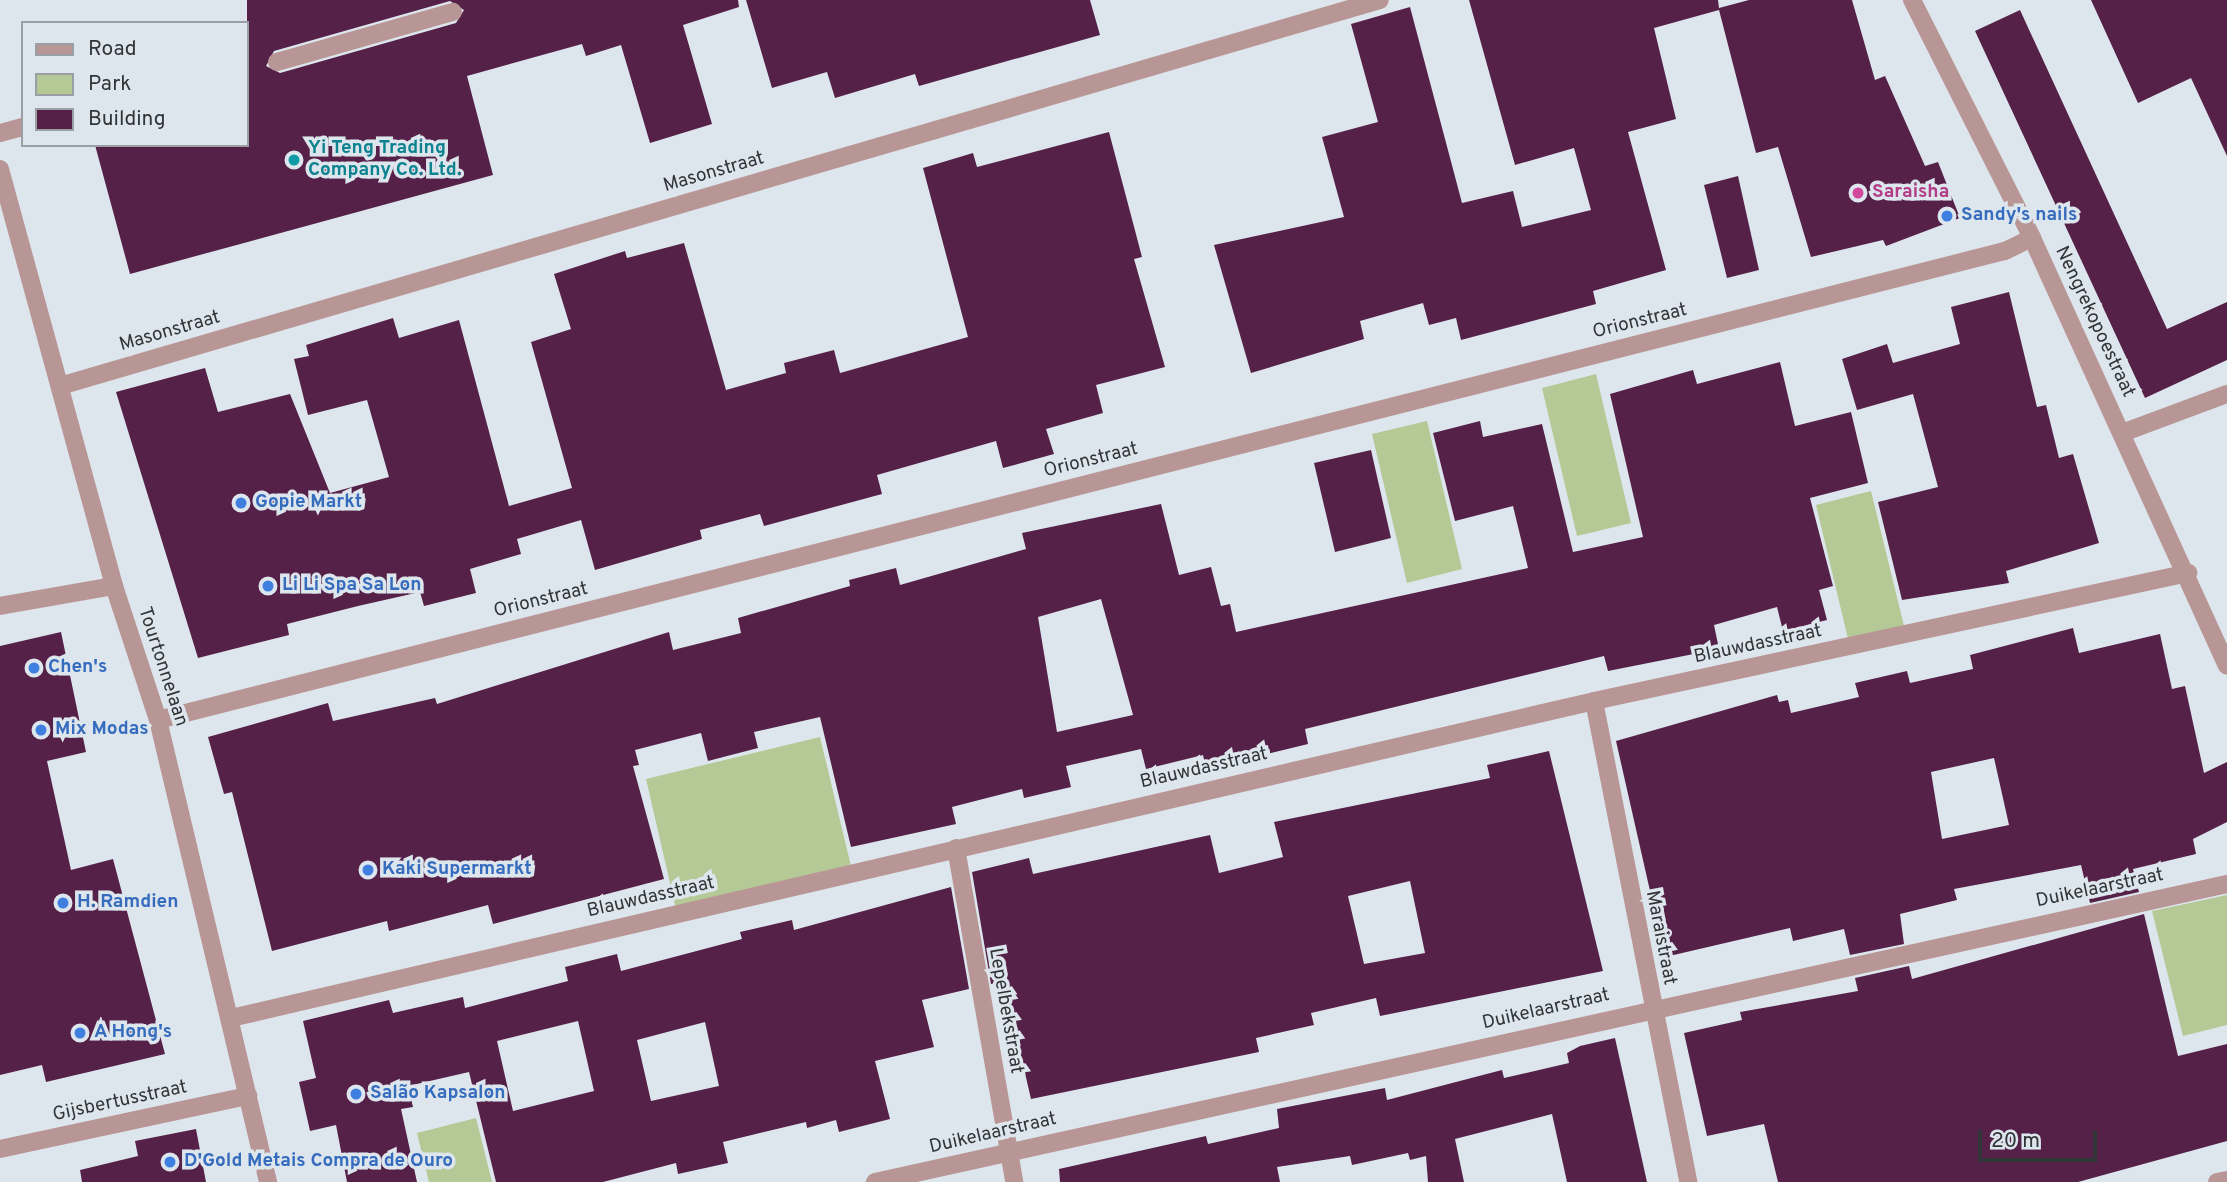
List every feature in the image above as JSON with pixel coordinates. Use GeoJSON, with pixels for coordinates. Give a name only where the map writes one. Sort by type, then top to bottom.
{"type":"FeatureCollection","features":[{"type":"Feature","properties":{"kind":"street","name":"Masonstraat"},"geometry":{"type":"LineString","coordinates":[[60,386],[1380,0]]}},
{"type":"Feature","properties":{"kind":"street","name":"Nengrekopoestraat"},"geometry":{"type":"LineString","coordinates":[[1912,0],[2032,238],[2188,573],[2227,666]]}},
{"type":"Feature","properties":{"kind":"street"},"geometry":{"type":"LineString","coordinates":[[277,62],[453,12]]}},
{"type":"Feature","properties":{"kind":"street"},"geometry":{"type":"LineString","coordinates":[[0,133],[21,128]]}},
{"type":"Feature","properties":{"kind":"street","name":"Tourtonnelaan"},"geometry":{"type":"LineString","coordinates":[[0,169],[114,586],[158,720],[268,1182]]}},
{"type":"Feature","properties":{"kind":"street","name":"Orionstraat"},"geometry":{"type":"LineString","coordinates":[[158,720],[1978,258],[2032,238]]}},
{"type":"Feature","properties":{"kind":"street"},"geometry":{"type":"LineString","coordinates":[[2122,433],[2227,394]]}},
{"type":"Feature","properties":{"kind":"street","name":"Blauwdasstraat"},"geometry":{"type":"LineString","coordinates":[[231,1018],[1594,701],[2188,573]]}},
{"type":"Feature","properties":{"kind":"street"},"geometry":{"type":"LineString","coordinates":[[0,606],[114,586]]}},
{"type":"Feature","properties":{"kind":"street","name":"Maraistraat"},"geometry":{"type":"LineString","coordinates":[[1594,701],[1688,1182]]}},
{"type":"Feature","properties":{"kind":"street","name":"Lepelbekstraat"},"geometry":{"type":"LineString","coordinates":[[956,848],[1014,1182]]}},
{"type":"Feature","properties":{"kind":"street","name":"Duikelaarstraat"},"geometry":{"type":"LineString","coordinates":[[875,1182],[1652,1008],[2227,884]]}},
{"type":"Feature","properties":{"kind":"street","name":"Gijsbertusstraat"},"geometry":{"type":"LineString","coordinates":[[0,1149],[248,1096]]}},
{"type":"Feature","properties":{"kind":"street"},"geometry":{"type":"LineString","coordinates":[[2217,1182],[2227,1180]]}},
{"type":"Feature","properties":{"kind":"green space"},"geometry":{"type":"Polygon","coordinates":[[[1596,374],[1631,523],[1577,536],[1542,388],[1596,374]]]}},
{"type":"Feature","properties":{"kind":"green space"},"geometry":{"type":"Polygon","coordinates":[[[1427,421],[1462,569],[1407,583],[1372,434],[1427,421]]]}},
{"type":"Feature","properties":{"kind":"green space"},"geometry":{"type":"Polygon","coordinates":[[[1871,491],[1906,634],[1850,647],[1816,505],[1871,491]]]}},
{"type":"Feature","properties":{"kind":"green space"},"geometry":{"type":"Polygon","coordinates":[[[820,737],[851,866],[676,909],[646,779],[820,737]]]}},
{"type":"Feature","properties":{"kind":"green space"},"geometry":{"type":"Polygon","coordinates":[[[2227,895],[2227,1025],[2183,1036],[2152,911],[2227,895]]]}},
{"type":"Feature","properties":{"kind":"green space"},"geometry":{"type":"Polygon","coordinates":[[[476,1118],[492,1182],[429,1182],[417,1133],[476,1118]]]}},
{"type":"Feature","properties":{"kind":"building","name":"Yi Teng Trading Company Co. Ltd."},"geometry":{"type":"Polygon","coordinates":[[[247,0],[738,0],[739,7],[683,25],[712,124],[650,143],[621,45],[586,56],[582,44],[467,76],[493,175],[130,274],[96,147],[248,147],[247,0]],[[450,1],[274,51],[266,66],[280,73],[456,23],[464,10],[450,1]]]}},
{"type":"Feature","properties":{"kind":"building"},"geometry":{"type":"Polygon","coordinates":[[[746,0],[1090,0],[1100,35],[919,86],[915,74],[835,98],[827,72],[772,88],[746,0]]]}},
{"type":"Feature","properties":{"kind":"building"},"geometry":{"type":"Polygon","coordinates":[[[1469,0],[1718,0],[1719,8],[1749,0],[1852,0],[1875,80],[1885,76],[1925,166],[1938,162],[1960,218],[1886,246],[1883,240],[1811,257],[1778,147],[1756,153],[1719,10],[1654,28],[1676,119],[1628,132],[1666,270],[1593,291],[1596,304],[1461,340],[1456,318],[1429,325],[1423,303],[1360,321],[1364,339],[1251,373],[1214,245],[1344,217],[1322,137],[1378,122],[1351,24],[1410,7],[1462,203],[1513,191],[1522,227],[1591,210],[1574,148],[1515,165],[1469,0]]]}},
{"type":"Feature","properties":{"kind":"building"},"geometry":{"type":"Polygon","coordinates":[[[2091,0],[2227,0],[2227,156],[2191,78],[2138,103],[2091,0]]]}},
{"type":"Feature","properties":{"kind":"building"},"geometry":{"type":"Polygon","coordinates":[[[2020,10],[2167,329],[2227,302],[2227,360],[2145,398],[1975,31],[2020,10]]]}},
{"type":"Feature","properties":{"kind":"building"},"geometry":{"type":"Polygon","coordinates":[[[1109,132],[1142,257],[1134,259],[1165,367],[1096,385],[1103,413],[1046,429],[1054,454],[1003,468],[996,441],[877,475],[882,494],[764,526],[760,514],[700,530],[702,539],[595,570],[581,520],[517,539],[521,554],[470,569],[476,593],[424,606],[420,592],[358,606],[287,624],[289,635],[198,658],[116,392],[205,368],[218,412],[290,394],[330,493],[389,477],[367,400],[308,415],[294,359],[309,356],[306,345],[393,318],[399,338],[459,320],[509,506],[572,488],[531,342],[571,329],[554,274],[625,251],[627,258],[684,243],[726,390],[786,373],[784,363],[834,350],[840,373],[968,337],[923,168],[973,153],[977,167],[1109,132]]]}},
{"type":"Feature","properties":{"kind":"building"},"geometry":{"type":"Polygon","coordinates":[[[1738,176],[1759,270],[1727,278],[1704,185],[1738,176]]]}},
{"type":"Feature","properties":{"kind":"building"},"geometry":{"type":"Polygon","coordinates":[[[2009,292],[2037,407],[2046,405],[2059,458],[2073,454],[2099,543],[2006,571],[2009,583],[1902,600],[1878,502],[1938,487],[1913,394],[1857,410],[1842,359],[1887,344],[1893,363],[1960,344],[1951,307],[2009,292]]]}},
{"type":"Feature","properties":{"kind":"building"},"geometry":{"type":"Polygon","coordinates":[[[1780,362],[1795,426],[1851,412],[1868,483],[1810,498],[1833,586],[1819,590],[1827,620],[1783,631],[1777,607],[1714,625],[1719,649],[1608,671],[1604,656],[1305,729],[1308,744],[1206,769],[1203,755],[1146,769],[1141,749],[1066,766],[1071,787],[1024,798],[1022,789],[952,807],[956,824],[851,847],[820,717],[754,732],[758,748],[708,761],[701,733],[635,750],[639,765],[633,766],[664,879],[493,924],[488,905],[389,931],[387,921],[272,951],[232,792],[224,794],[208,737],[328,703],[333,721],[435,698],[437,704],[669,632],[673,650],[741,633],[738,618],[850,586],[849,580],[896,568],[900,585],[1026,549],[1022,533],[1161,504],[1179,575],[1211,567],[1221,606],[1230,604],[1236,632],[1528,568],[1513,506],[1455,521],[1433,433],[1480,421],[1483,437],[1542,424],[1573,552],[1643,537],[1610,394],[1693,370],[1697,384],[1780,362]],[[1101,599],[1038,617],[1057,732],[1133,715],[1101,599]]]}},
{"type":"Feature","properties":{"kind":"building"},"geometry":{"type":"Polygon","coordinates":[[[1371,450],[1391,538],[1335,552],[1314,463],[1371,450]]]}},
{"type":"Feature","properties":{"kind":"building"},"geometry":{"type":"Polygon","coordinates":[[[2073,628],[2079,653],[2160,634],[2172,689],[2185,686],[2204,773],[2227,762],[2227,822],[2193,839],[2196,854],[2133,869],[2139,892],[2090,903],[2081,865],[1954,889],[1957,900],[1900,914],[1904,944],[1850,955],[1844,929],[1793,941],[1790,928],[1665,957],[1616,741],[1777,695],[1779,702],[1788,700],[1791,713],[1859,697],[1855,683],[1907,671],[1910,683],[1973,669],[1970,655],[2073,628]],[[1994,758],[1931,772],[1942,839],[2009,825],[1994,758]]]}},
{"type":"Feature","properties":{"kind":"building"},"geometry":{"type":"Polygon","coordinates":[[[61,632],[86,752],[47,761],[71,870],[113,859],[165,1054],[46,1082],[42,1065],[0,1075],[0,646],[61,632]]]}},
{"type":"Feature","properties":{"kind":"building"},"geometry":{"type":"Polygon","coordinates":[[[1549,751],[1603,971],[1380,1016],[1376,998],[1311,1013],[1314,1025],[1256,1038],[1259,1052],[1031,1099],[1004,982],[991,984],[972,872],[1029,858],[1033,874],[1210,835],[1219,873],[1283,857],[1274,822],[1490,778],[1487,765],[1549,751]],[[1410,881],[1348,896],[1364,964],[1425,953],[1410,881]]]}},
{"type":"Feature","properties":{"kind":"building"},"geometry":{"type":"Polygon","coordinates":[[[951,887],[969,989],[922,1000],[934,1047],[875,1061],[890,1119],[839,1132],[836,1120],[807,1128],[806,1122],[723,1142],[728,1163],[678,1174],[676,1163],[603,1182],[496,1182],[469,1072],[408,1086],[413,1107],[401,1109],[417,1182],[347,1182],[336,1125],[310,1131],[299,1082],[316,1078],[303,1021],[389,1000],[393,1013],[463,997],[465,1008],[568,981],[565,967],[617,954],[621,971],[742,939],[740,932],[792,920],[794,930],[951,887]],[[578,1021],[497,1041],[513,1111],[594,1091],[578,1021]],[[705,1022],[637,1040],[651,1101],[719,1086],[705,1022]]]}},
{"type":"Feature","properties":{"kind":"building"},"geometry":{"type":"Polygon","coordinates":[[[2144,914],[2178,1056],[2227,1044],[2227,1141],[2078,1182],[1778,1182],[1764,1124],[1707,1136],[1684,1033],[1742,1020],[1740,1012],[1858,991],[1855,978],[1909,966],[1912,979],[2144,914]]]}},
{"type":"Feature","properties":{"kind":"building"},"geometry":{"type":"Polygon","coordinates":[[[1615,1038],[1647,1182],[1567,1182],[1552,1114],[1455,1139],[1464,1182],[1428,1182],[1426,1156],[1410,1160],[1408,1153],[1352,1165],[1350,1156],[1277,1167],[1280,1182],[1060,1182],[1059,1169],[1206,1136],[1208,1144],[1279,1128],[1277,1109],[1385,1088],[1387,1100],[1502,1070],[1504,1078],[1569,1063],[1567,1053],[1580,1046],[1615,1038]]]}},
{"type":"Feature","properties":{"kind":"building","name":"D'Gold Metais Compra de Ouro"},"geometry":{"type":"Polygon","coordinates":[[[196,1129],[206,1182],[82,1182],[80,1170],[138,1156],[135,1141],[196,1129]]]}},
{"type":"Feature","properties":{"kind":"place","name":"Yi Teng Trading Company Co. Ltd."},"geometry":{"type":"Point","coordinates":[294,160]}},
{"type":"Feature","properties":{"kind":"place","name":"Saraisha"},"geometry":{"type":"Point","coordinates":[1858,193]}},
{"type":"Feature","properties":{"kind":"place","name":"Sandy's nails"},"geometry":{"type":"Point","coordinates":[1947,216]}},
{"type":"Feature","properties":{"kind":"place","name":"Gopie Markt"},"geometry":{"type":"Point","coordinates":[241,503]}},
{"type":"Feature","properties":{"kind":"place","name":"Li Li Spa Sa Lon"},"geometry":{"type":"Point","coordinates":[268,586]}},
{"type":"Feature","properties":{"kind":"place","name":"Chen's"},"geometry":{"type":"Point","coordinates":[34,668]}},
{"type":"Feature","properties":{"kind":"place","name":"Mix Modas"},"geometry":{"type":"Point","coordinates":[41,730]}},
{"type":"Feature","properties":{"kind":"place","name":"Kaki Supermarkt"},"geometry":{"type":"Point","coordinates":[368,870]}},
{"type":"Feature","properties":{"kind":"place","name":"H. Ramdien"},"geometry":{"type":"Point","coordinates":[63,903]}},
{"type":"Feature","properties":{"kind":"place","name":"A Hong's"},"geometry":{"type":"Point","coordinates":[80,1033]}},
{"type":"Feature","properties":{"kind":"place","name":"Salão Kapsalon"},"geometry":{"type":"Point","coordinates":[356,1094]}},
{"type":"Feature","properties":{"kind":"place","name":"D'Gold Metais Compra de Ouro"},"geometry":{"type":"Point","coordinates":[170,1162]}}]}
